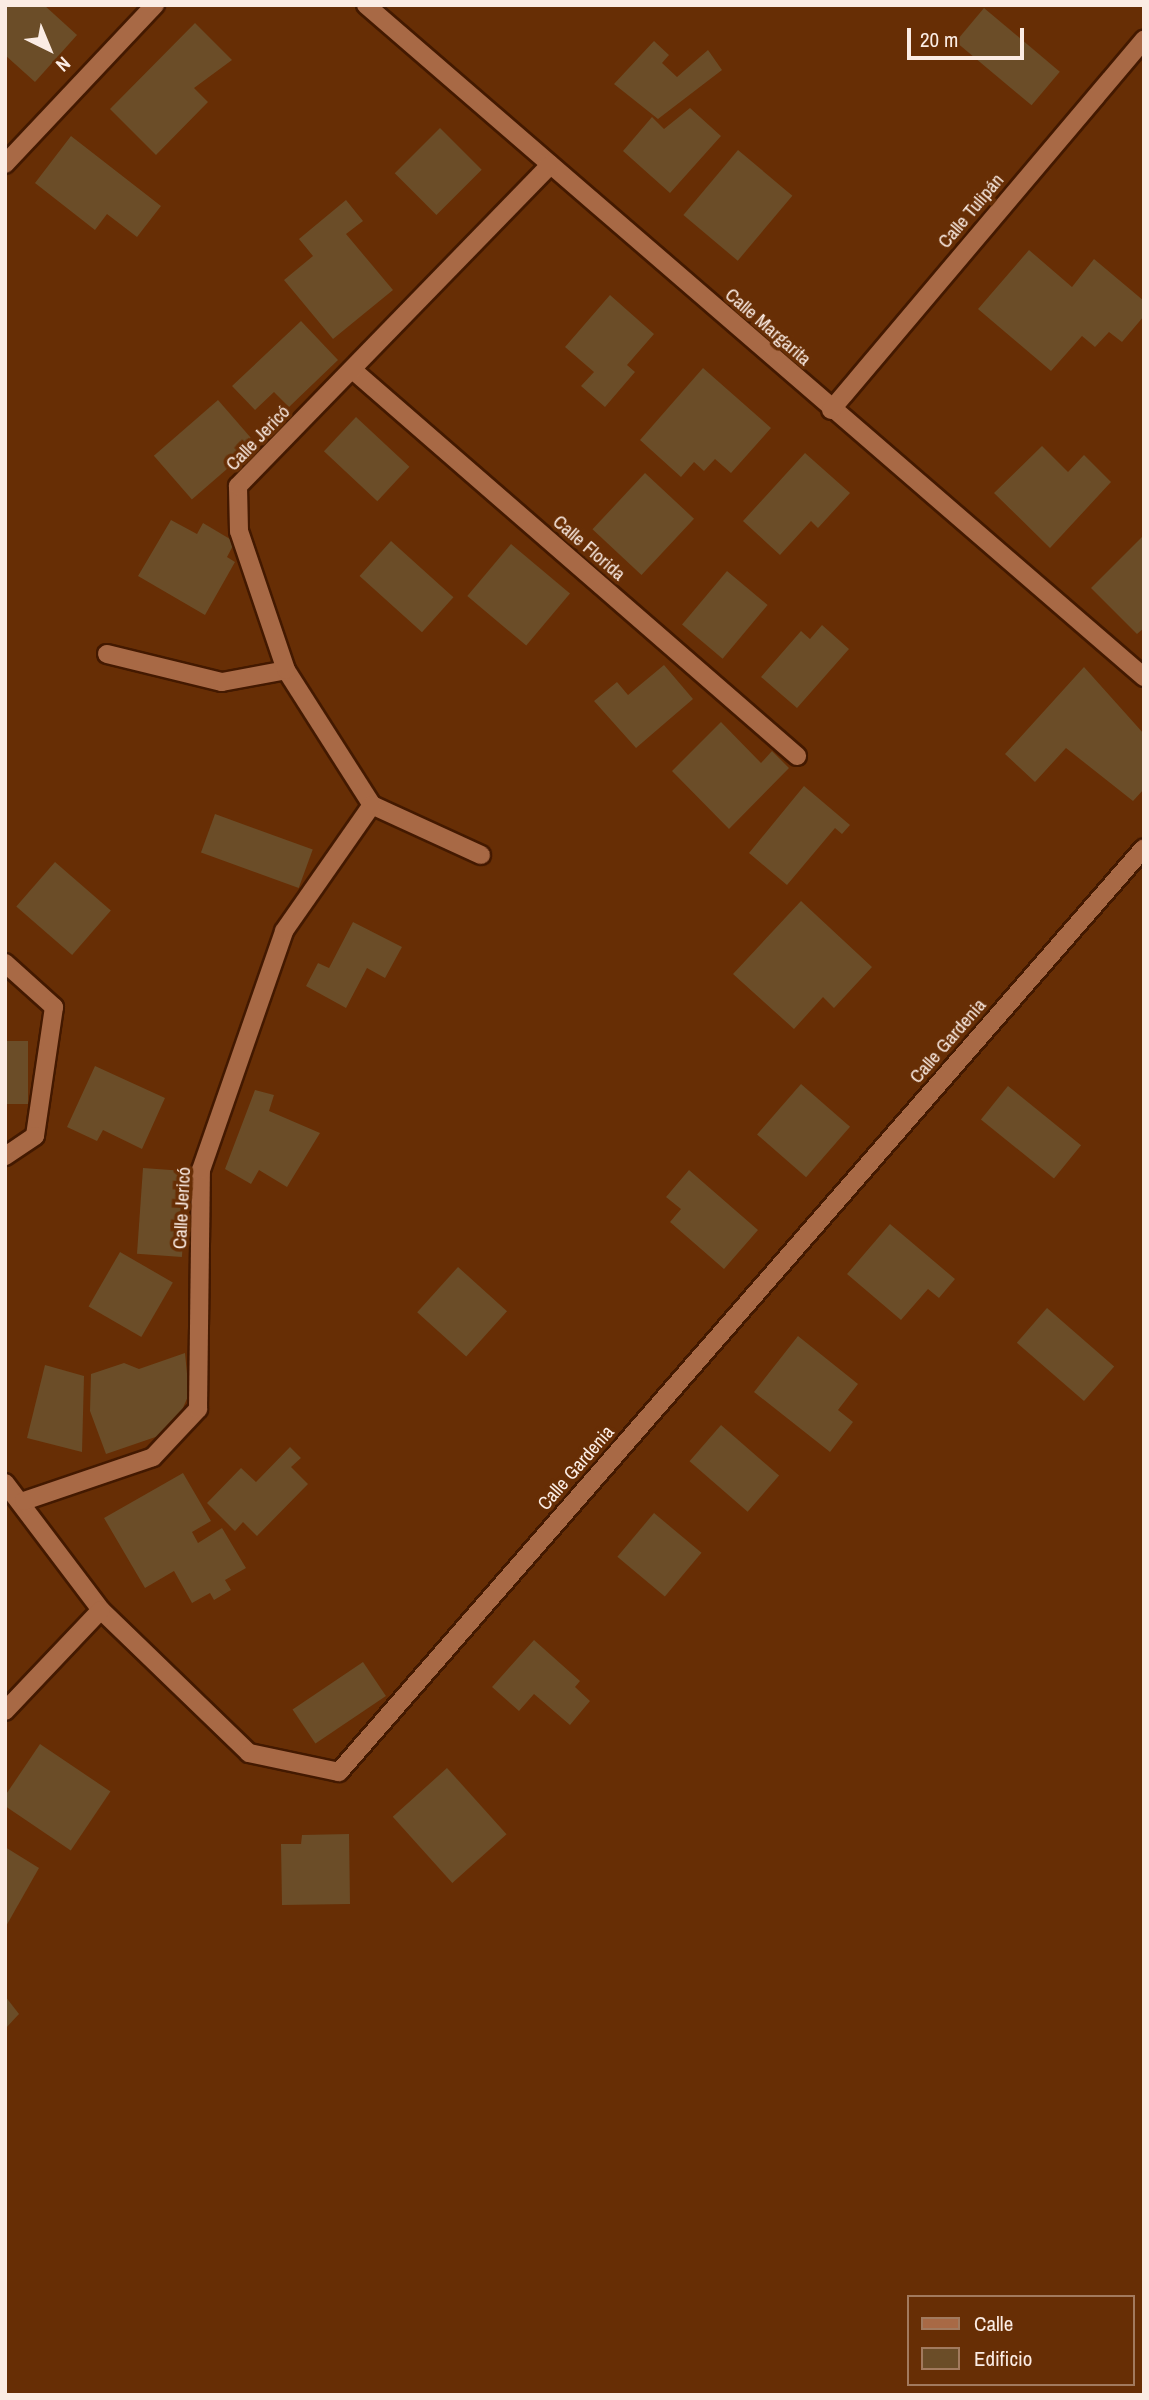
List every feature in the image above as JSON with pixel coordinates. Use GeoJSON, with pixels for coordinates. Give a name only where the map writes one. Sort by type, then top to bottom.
{"type":"FeatureCollection","features":[{"type":"Feature","properties":{"kind":"street"},"geometry":{"type":"LineString","coordinates":[[5,164],[155,5]]}},
{"type":"Feature","properties":{"kind":"street","name":"Calle Margarita"},"geometry":{"type":"LineString","coordinates":[[366,5],[831,410],[1144,677]]}},
{"type":"Feature","properties":{"kind":"street","name":"Calle Tulipán"},"geometry":{"type":"LineString","coordinates":[[831,410],[1144,40]]}},
{"type":"Feature","properties":{"kind":"street","name":"Calle Jericó"},"geometry":{"type":"LineString","coordinates":[[24,1501],[153,1457],[198,1409],[201,1170],[284,931],[372,805],[286,670],[239,531],[238,486],[354,371],[550,165]]}},
{"type":"Feature","properties":{"kind":"street","name":"Calle Florida"},"geometry":{"type":"LineString","coordinates":[[354,371],[797,756]]}},
{"type":"Feature","properties":{"kind":"street"},"geometry":{"type":"LineString","coordinates":[[107,654],[222,682],[286,670]]}},
{"type":"Feature","properties":{"kind":"street"},"geometry":{"type":"LineString","coordinates":[[372,805],[481,856]]}},
{"type":"Feature","properties":{"kind":"street","name":"Calle Gardenia"},"geometry":{"type":"LineString","coordinates":[[5,1483],[24,1501],[101,1610],[249,1753],[339,1772],[1144,848]]}},
{"type":"Feature","properties":{"kind":"street"},"geometry":{"type":"LineString","coordinates":[[5,963],[54,1007],[35,1136],[5,1156]]}},
{"type":"Feature","properties":{"kind":"street"},"geometry":{"type":"LineString","coordinates":[[5,1711],[101,1610]]}},
{"type":"Feature","properties":{"kind":"building"},"geometry":{"type":"Polygon","coordinates":[[[5,5],[44,5],[77,35],[35,82],[5,55],[5,5]]]}},
{"type":"Feature","properties":{"kind":"building"},"geometry":{"type":"Polygon","coordinates":[[[984,8],[1060,72],[1032,105],[956,42],[984,8]]]}},
{"type":"Feature","properties":{"kind":"building"},"geometry":{"type":"Polygon","coordinates":[[[195,23],[232,60],[194,88],[208,102],[156,155],[110,109],[195,23]]]}},
{"type":"Feature","properties":{"kind":"building"},"geometry":{"type":"Polygon","coordinates":[[[654,41],[669,55],[662,63],[677,77],[708,50],[722,70],[658,119],[614,84],[654,41]]]}},
{"type":"Feature","properties":{"kind":"building"},"geometry":{"type":"Polygon","coordinates":[[[690,108],[721,136],[670,193],[623,151],[652,117],[664,129],[690,108]]]}},
{"type":"Feature","properties":{"kind":"building"},"geometry":{"type":"Polygon","coordinates":[[[440,128],[482,170],[436,215],[395,173],[440,128]]]}},
{"type":"Feature","properties":{"kind":"building"},"geometry":{"type":"Polygon","coordinates":[[[71,136],[161,206],[137,237],[107,214],[95,230],[35,183],[71,136]]]}},
{"type":"Feature","properties":{"kind":"building"},"geometry":{"type":"Polygon","coordinates":[[[738,150],[792,196],[738,261],[683,215],[738,150]]]}},
{"type":"Feature","properties":{"kind":"building"},"geometry":{"type":"Polygon","coordinates":[[[346,200],[363,221],[346,234],[393,290],[333,339],[284,280],[313,256],[299,239],[346,200]]]}},
{"type":"Feature","properties":{"kind":"building"},"geometry":{"type":"Polygon","coordinates":[[[1029,250],[1072,287],[1094,259],[1144,301],[1144,316],[1122,342],[1109,332],[1095,347],[1082,336],[1051,371],[978,309],[1029,250]]]}},
{"type":"Feature","properties":{"kind":"building"},"geometry":{"type":"Polygon","coordinates":[[[610,295],[654,334],[627,365],[635,372],[605,407],[581,386],[594,372],[565,347],[610,295]]]}},
{"type":"Feature","properties":{"kind":"building"},"geometry":{"type":"Polygon","coordinates":[[[301,321],[338,360],[289,407],[274,392],[255,410],[232,386],[301,321]]]}},
{"type":"Feature","properties":{"kind":"building"},"geometry":{"type":"Polygon","coordinates":[[[703,368],[771,428],[731,473],[715,459],[704,471],[694,462],[681,477],[640,440],[703,368]]]}},
{"type":"Feature","properties":{"kind":"building"},"geometry":{"type":"Polygon","coordinates":[[[218,400],[256,444],[192,500],[154,456],[218,400]]]}},
{"type":"Feature","properties":{"kind":"building"},"geometry":{"type":"Polygon","coordinates":[[[356,417],[409,467],[377,501],[324,451],[356,417]]]}},
{"type":"Feature","properties":{"kind":"building"},"geometry":{"type":"Polygon","coordinates":[[[1042,446],[1068,472],[1084,455],[1111,482],[1050,548],[994,493],[1042,446]]]}},
{"type":"Feature","properties":{"kind":"building"},"geometry":{"type":"Polygon","coordinates":[[[805,453],[850,493],[818,528],[811,521],[780,555],[743,521],[805,453]]]}},
{"type":"Feature","properties":{"kind":"building"},"geometry":{"type":"Polygon","coordinates":[[[645,473],[694,519],[641,575],[592,529],[645,473]]]}},
{"type":"Feature","properties":{"kind":"building"},"geometry":{"type":"Polygon","coordinates":[[[171,520],[197,534],[203,523],[235,542],[227,557],[235,562],[205,615],[138,576],[171,520]]]}},
{"type":"Feature","properties":{"kind":"building"},"geometry":{"type":"Polygon","coordinates":[[[1144,535],[1144,628],[1137,634],[1091,588],[1144,535]]]}},
{"type":"Feature","properties":{"kind":"building"},"geometry":{"type":"Polygon","coordinates":[[[391,541],[453,597],[422,632],[360,576],[391,541]]]}},
{"type":"Feature","properties":{"kind":"building"},"geometry":{"type":"Polygon","coordinates":[[[511,544],[570,593],[526,646],[467,596],[511,544]]]}},
{"type":"Feature","properties":{"kind":"building"},"geometry":{"type":"Polygon","coordinates":[[[727,571],[768,605],[723,659],[682,625],[727,571]]]}},
{"type":"Feature","properties":{"kind":"building"},"geometry":{"type":"Polygon","coordinates":[[[822,625],[849,649],[797,708],[761,677],[801,631],[810,639],[822,625]]]}},
{"type":"Feature","properties":{"kind":"building"},"geometry":{"type":"Polygon","coordinates":[[[664,665],[693,699],[636,748],[594,701],[617,682],[628,695],[664,665]]]}},
{"type":"Feature","properties":{"kind":"building"},"geometry":{"type":"Polygon","coordinates":[[[1084,667],[1144,734],[1144,789],[1133,801],[1066,748],[1035,782],[1005,754],[1084,667]]]}},
{"type":"Feature","properties":{"kind":"building"},"geometry":{"type":"Polygon","coordinates":[[[721,722],[761,763],[772,751],[789,768],[729,829],[672,771],[721,722]]]}},
{"type":"Feature","properties":{"kind":"building"},"geometry":{"type":"Polygon","coordinates":[[[804,786],[850,825],[842,834],[835,828],[787,885],[749,853],[804,786]]]}},
{"type":"Feature","properties":{"kind":"building"},"geometry":{"type":"Polygon","coordinates":[[[215,814],[313,850],[299,888],[201,853],[215,814]]]}},
{"type":"Feature","properties":{"kind":"building"},"geometry":{"type":"Polygon","coordinates":[[[55,862],[111,911],[72,955],[16,907],[55,862]]]}},
{"type":"Feature","properties":{"kind":"building"},"geometry":{"type":"Polygon","coordinates":[[[801,901],[872,967],[834,1008],[823,997],[794,1029],[733,974],[801,901]]]}},
{"type":"Feature","properties":{"kind":"building"},"geometry":{"type":"Polygon","coordinates":[[[353,922],[402,947],[385,978],[367,968],[346,1008],[306,986],[318,963],[329,968],[353,922]]]}},
{"type":"Feature","properties":{"kind":"building"},"geometry":{"type":"Polygon","coordinates":[[[5,1041],[28,1041],[28,1104],[5,1104],[5,1041]]]}},
{"type":"Feature","properties":{"kind":"building"},"geometry":{"type":"Polygon","coordinates":[[[95,1066],[165,1098],[142,1149],[103,1130],[97,1141],[67,1127],[95,1066]]]}},
{"type":"Feature","properties":{"kind":"building"},"geometry":{"type":"Polygon","coordinates":[[[801,1084],[850,1127],[806,1177],[757,1135],[801,1084]]]}},
{"type":"Feature","properties":{"kind":"building"},"geometry":{"type":"Polygon","coordinates":[[[1008,1086],[1081,1145],[1054,1179],[981,1119],[1008,1086]]]}},
{"type":"Feature","properties":{"kind":"building"},"geometry":{"type":"Polygon","coordinates":[[[255,1090],[274,1095],[269,1111],[320,1133],[287,1187],[259,1170],[251,1184],[225,1169],[255,1090]]]}},
{"type":"Feature","properties":{"kind":"building"},"geometry":{"type":"Polygon","coordinates":[[[143,1168],[188,1171],[182,1257],[137,1254],[143,1168]]]}},
{"type":"Feature","properties":{"kind":"building"},"geometry":{"type":"Polygon","coordinates":[[[689,1170],[758,1230],[724,1269],[670,1222],[681,1209],[666,1197],[689,1170]]]}},
{"type":"Feature","properties":{"kind":"building"},"geometry":{"type":"Polygon","coordinates":[[[890,1224],[955,1279],[939,1298],[928,1289],[901,1320],[847,1274],[890,1224]]]}},
{"type":"Feature","properties":{"kind":"building"},"geometry":{"type":"Polygon","coordinates":[[[120,1252],[173,1282],[141,1337],[88,1307],[120,1252]]]}},
{"type":"Feature","properties":{"kind":"building"},"geometry":{"type":"Polygon","coordinates":[[[458,1267],[507,1311],[466,1356],[417,1312],[458,1267]]]}},
{"type":"Feature","properties":{"kind":"building"},"geometry":{"type":"Polygon","coordinates":[[[1047,1308],[1114,1366],[1084,1401],[1017,1343],[1047,1308]]]}},
{"type":"Feature","properties":{"kind":"building"},"geometry":{"type":"Polygon","coordinates":[[[798,1336],[858,1384],[838,1410],[853,1422],[830,1452],[754,1392],[798,1336]]]}},
{"type":"Feature","properties":{"kind":"building"},"geometry":{"type":"Polygon","coordinates":[[[185,1353],[189,1394],[173,1431],[106,1454],[90,1411],[91,1374],[124,1363],[139,1369],[185,1353]]]}},
{"type":"Feature","properties":{"kind":"building"},"geometry":{"type":"Polygon","coordinates":[[[45,1365],[84,1376],[82,1452],[27,1438],[45,1365]]]}},
{"type":"Feature","properties":{"kind":"building"},"geometry":{"type":"Polygon","coordinates":[[[721,1425],[779,1476],[748,1512],[690,1461],[721,1425]]]}},
{"type":"Feature","properties":{"kind":"building"},"geometry":{"type":"Polygon","coordinates":[[[290,1447],[301,1458],[291,1467],[308,1484],[257,1536],[243,1522],[235,1531],[207,1503],[241,1468],[256,1482],[290,1447]]]}},
{"type":"Feature","properties":{"kind":"building"},"geometry":{"type":"Polygon","coordinates":[[[183,1473],[211,1521],[192,1532],[198,1543],[222,1528],[246,1568],[225,1580],[231,1590],[214,1600],[210,1593],[192,1603],[174,1571],[145,1588],[104,1518],[183,1473]]]}},
{"type":"Feature","properties":{"kind":"building"},"geometry":{"type":"Polygon","coordinates":[[[654,1513],[701,1553],[665,1597],[617,1557],[654,1513]]]}},
{"type":"Feature","properties":{"kind":"building"},"geometry":{"type":"Polygon","coordinates":[[[534,1640],[580,1681],[575,1687],[590,1701],[570,1725],[534,1694],[519,1711],[492,1687],[534,1640]]]}},
{"type":"Feature","properties":{"kind":"building"},"geometry":{"type":"Polygon","coordinates":[[[363,1662],[386,1696],[315,1744],[293,1710],[363,1662]]]}},
{"type":"Feature","properties":{"kind":"building"},"geometry":{"type":"Polygon","coordinates":[[[40,1744],[110,1792],[71,1850],[5,1806],[5,1796],[40,1744]]]}},
{"type":"Feature","properties":{"kind":"building"},"geometry":{"type":"Polygon","coordinates":[[[447,1768],[507,1834],[452,1883],[393,1817],[447,1768]]]}},
{"type":"Feature","properties":{"kind":"building"},"geometry":{"type":"Polygon","coordinates":[[[349,1834],[350,1904],[282,1905],[281,1844],[301,1844],[302,1835],[349,1834]]]}},
{"type":"Feature","properties":{"kind":"building"},"geometry":{"type":"Polygon","coordinates":[[[5,1847],[39,1868],[5,1928],[5,1847]]]}},
{"type":"Feature","properties":{"kind":"building"},"geometry":{"type":"Polygon","coordinates":[[[5,1996],[19,2014],[5,2029],[5,1996]]]}}]}
